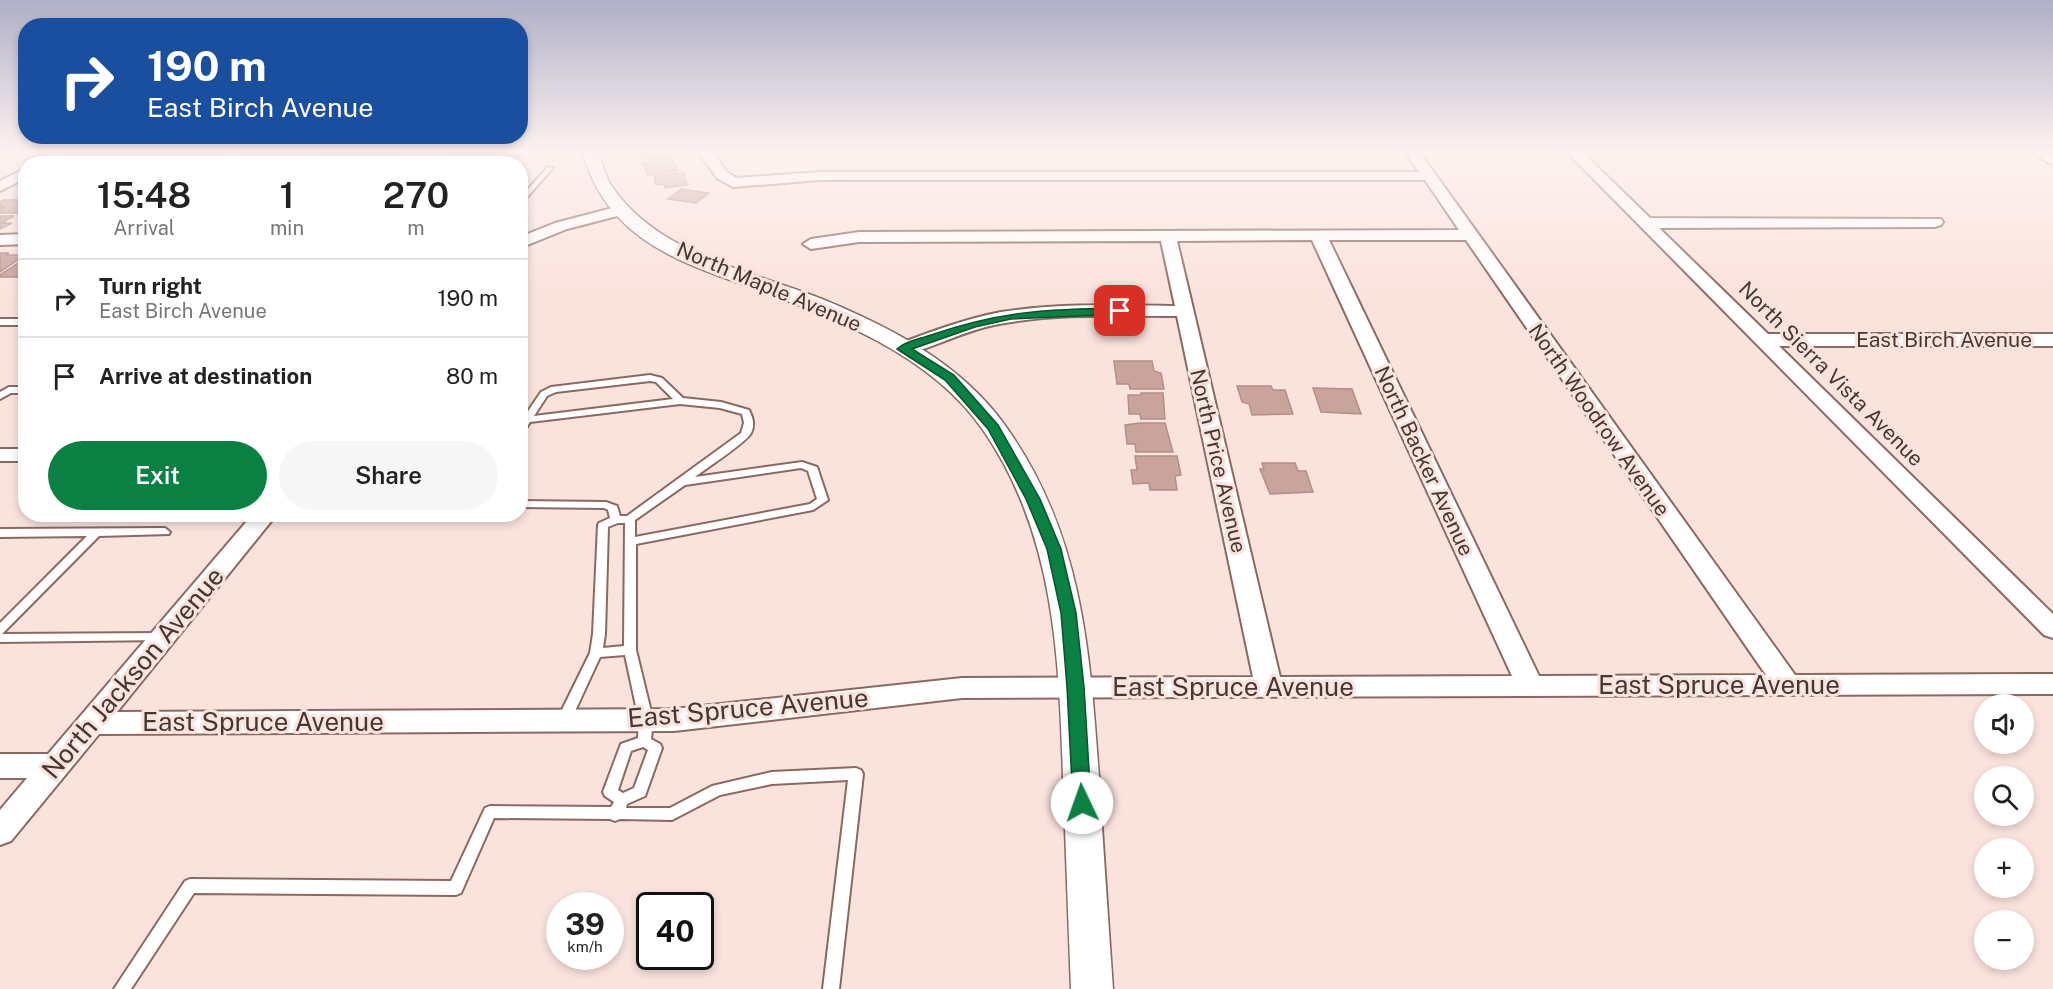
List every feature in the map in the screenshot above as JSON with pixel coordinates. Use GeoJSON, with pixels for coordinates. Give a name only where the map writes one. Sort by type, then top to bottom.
{"type":"FeatureCollection","features":[{"type":"Feature","properties":{"kind":"street","name":"North Maple Avenue"},"geometry":{"type":"LineString","coordinates":[[611,199],[620,211],[636,224],[673,248],[844,316],[903,349],[950,378],[994,428],[1033,499],[1054,549],[1068,613],[1076,687],[1092,989]]}},
{"type":"Feature","properties":{"kind":"street","name":"North Woodrow Avenue"},"geometry":{"type":"LineString","coordinates":[[1444,199],[1788,685]]}},
{"type":"Feature","properties":{"kind":"street","name":"North Sierra Vista Avenue"},"geometry":{"type":"LineString","coordinates":[[1620,199],[2053,629]]}},
{"type":"Feature","properties":{"kind":"street"},"geometry":{"type":"LineString","coordinates":[[528,237],[620,211]]}},
{"type":"Feature","properties":{"kind":"street"},"geometry":{"type":"LineString","coordinates":[[1644,223],[1935,222]]}},
{"type":"Feature","properties":{"kind":"street","name":"North Backer Avenue"},"geometry":{"type":"LineString","coordinates":[[1318,235],[1530,686]]}},
{"type":"Feature","properties":{"kind":"street"},"geometry":{"type":"LineString","coordinates":[[811,244],[859,237],[1468,235]]}},
{"type":"Feature","properties":{"kind":"street","name":"North Price Avenue"},"geometry":{"type":"LineString","coordinates":[[1168,236],[1269,687]]}},
{"type":"Feature","properties":{"kind":"street"},"geometry":{"type":"LineString","coordinates":[[0,240],[18,240]]}},
{"type":"Feature","properties":{"kind":"street"},"geometry":{"type":"LineString","coordinates":[[903,349],[962,327],[1011,316],[1061,312],[1184,311]]}},
{"type":"Feature","properties":{"kind":"street","name":"East Birch Avenue"},"geometry":{"type":"LineString","coordinates":[[1763,340],[2053,340]]}},
{"type":"Feature","properties":{"kind":"street"},"geometry":{"type":"LineString","coordinates":[[0,455],[18,455]]}},
{"type":"Feature","properties":{"kind":"street","name":"North Jackson Avenue"},"geometry":{"type":"LineString","coordinates":[[0,832],[259,522]]}},
{"type":"Feature","properties":{"kind":"street","name":"East Spruce Avenue"},"geometry":{"type":"LineString","coordinates":[[91,723],[564,721],[645,731],[674,720],[962,688],[1788,685],[2050,688]]}},
{"type":"Feature","properties":{"kind":"street"},"geometry":{"type":"LineString","coordinates":[[0,766],[56,766]]}},
{"type":"Feature","properties":{"kind":"lane"},"geometry":{"type":"LineString","coordinates":[[0,322],[18,322]]}},
{"type":"Feature","properties":{"kind":"lane"},"geometry":{"type":"LineString","coordinates":[[528,418],[544,394],[554,389],[650,378],[659,380],[680,400]]}},
{"type":"Feature","properties":{"kind":"lane"},"geometry":{"type":"LineString","coordinates":[[0,396],[4,390]]}},
{"type":"Feature","properties":{"kind":"lane"},"geometry":{"type":"LineString","coordinates":[[528,420],[680,400],[721,405],[746,412],[749,423],[746,434],[630,519],[616,520],[603,525],[599,634],[596,653],[564,721]]}},
{"type":"Feature","properties":{"kind":"lane"},"geometry":{"type":"LineString","coordinates":[[631,542],[813,507],[823,500],[813,469],[802,465],[682,482]]}},
{"type":"Feature","properties":{"kind":"lane"},"geometry":{"type":"LineString","coordinates":[[528,504],[606,505],[613,508],[616,520]]}},
{"type":"Feature","properties":{"kind":"lane"},"geometry":{"type":"LineString","coordinates":[[615,815],[622,800],[640,792],[655,748],[645,731],[630,650],[630,519]]}},
{"type":"Feature","properties":{"kind":"lane"},"geometry":{"type":"LineString","coordinates":[[0,533],[165,532]]}},
{"type":"Feature","properties":{"kind":"lane"},"geometry":{"type":"LineString","coordinates":[[0,630],[96,533]]}},
{"type":"Feature","properties":{"kind":"lane"},"geometry":{"type":"LineString","coordinates":[[0,638],[164,637]]}},
{"type":"Feature","properties":{"kind":"lane"},"geometry":{"type":"LineString","coordinates":[[596,653],[630,650]]}},
{"type":"Feature","properties":{"kind":"lane"},"geometry":{"type":"LineString","coordinates":[[622,800],[610,792],[626,748],[645,731]]}},
{"type":"Feature","properties":{"kind":"lane"},"geometry":{"type":"LineString","coordinates":[[122,989],[190,886],[456,888],[490,812],[672,814],[717,790],[772,778],[856,774],[831,989]]}},
{"type":"Feature","properties":{"kind":"building"},"geometry":{"type":"Polygon","coordinates":[[[669,199],[701,199],[696,203],[669,199]]]}},
{"type":"Feature","properties":{"kind":"building"},"geometry":{"type":"Polygon","coordinates":[[[18,200],[18,213],[0,213],[0,209],[5,207],[0,207],[0,202],[18,200]]]}},
{"type":"Feature","properties":{"kind":"building"},"geometry":{"type":"Polygon","coordinates":[[[0,216],[14,216],[1,223],[12,223],[0,229],[0,216]]]}},
{"type":"Feature","properties":{"kind":"building"},"geometry":{"type":"Polygon","coordinates":[[[0,253],[18,255],[18,260],[0,272],[0,253]]]}},
{"type":"Feature","properties":{"kind":"building"},"geometry":{"type":"Polygon","coordinates":[[[18,263],[18,277],[0,277],[18,263]]]}},
{"type":"Feature","properties":{"kind":"building"},"geometry":{"type":"Polygon","coordinates":[[[1114,361],[1152,361],[1154,371],[1161,373],[1164,389],[1130,389],[1129,384],[1117,384],[1114,361]]]}},
{"type":"Feature","properties":{"kind":"building"},"geometry":{"type":"Polygon","coordinates":[[[1237,386],[1271,386],[1273,390],[1285,390],[1293,414],[1252,415],[1249,404],[1242,402],[1237,386]]]}},
{"type":"Feature","properties":{"kind":"building"},"geometry":{"type":"Polygon","coordinates":[[[1313,388],[1352,389],[1361,414],[1321,412],[1313,388]]]}},
{"type":"Feature","properties":{"kind":"building"},"geometry":{"type":"Polygon","coordinates":[[[1141,393],[1163,393],[1165,419],[1141,419],[1140,414],[1129,414],[1128,395],[1141,395],[1141,393]]]}},
{"type":"Feature","properties":{"kind":"building"},"geometry":{"type":"Polygon","coordinates":[[[1165,423],[1173,452],[1136,452],[1135,444],[1127,444],[1125,425],[1165,423]]]}},
{"type":"Feature","properties":{"kind":"building"},"geometry":{"type":"Polygon","coordinates":[[[1135,456],[1177,456],[1181,475],[1175,476],[1177,490],[1150,490],[1149,483],[1133,484],[1131,470],[1137,470],[1135,456]]]}},
{"type":"Feature","properties":{"kind":"building"},"geometry":{"type":"Polygon","coordinates":[[[1262,463],[1295,463],[1298,471],[1306,471],[1313,492],[1270,494],[1260,469],[1264,469],[1262,463]]]}},
{"type":"Feature","properties":{"kind":"route"},"geometry":{"type":"LineString","coordinates":[[1082,803],[1076,687],[1068,613],[1054,549],[1033,499],[994,428],[950,378],[903,349],[934,336],[1011,316],[1053,312],[1120,311]]}}]}
